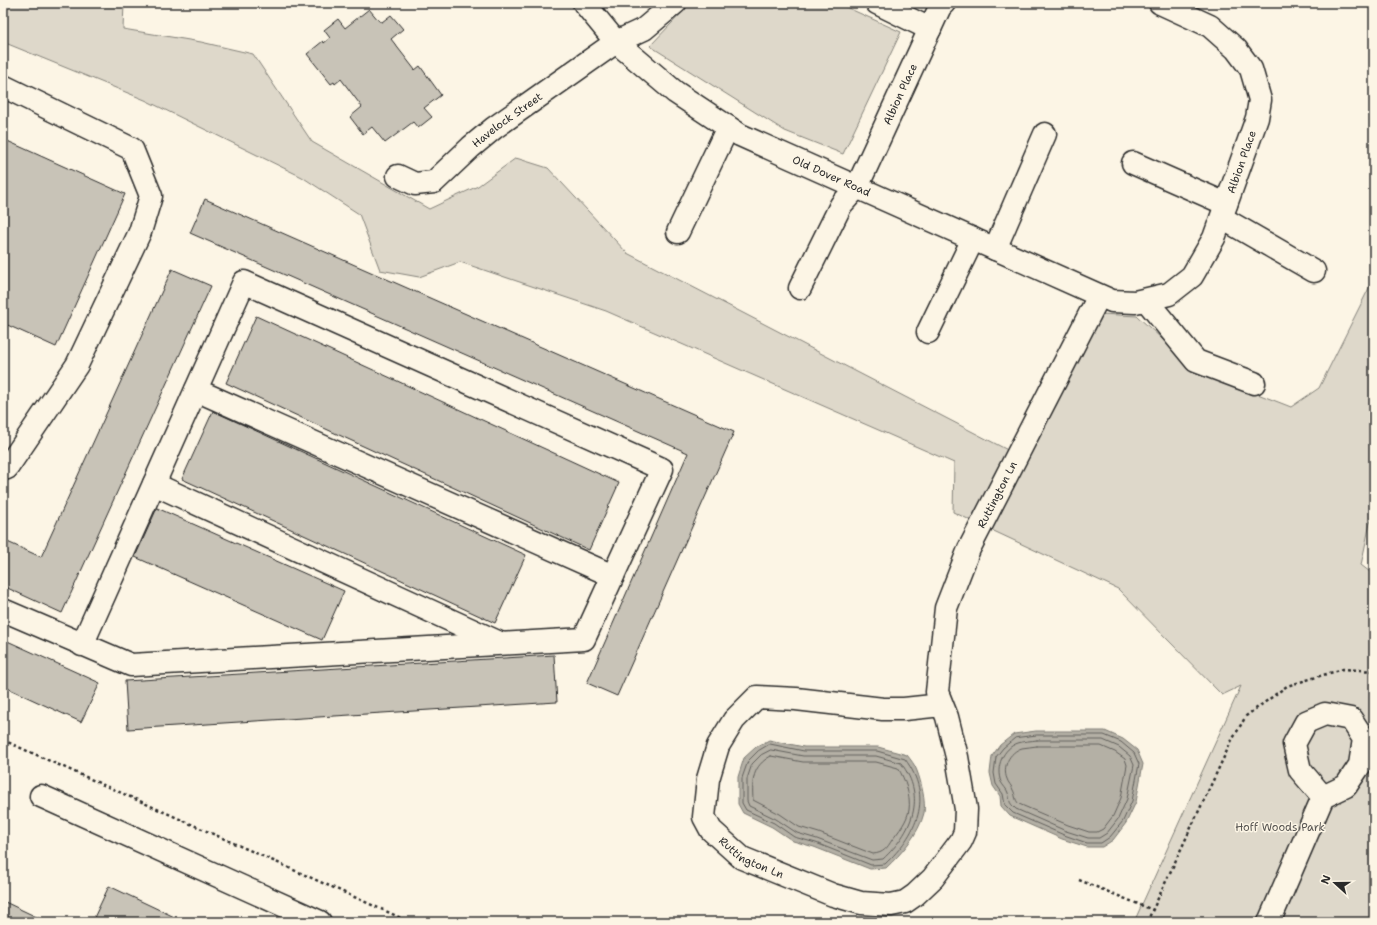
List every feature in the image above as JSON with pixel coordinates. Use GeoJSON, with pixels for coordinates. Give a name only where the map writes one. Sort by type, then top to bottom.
{"type":"FeatureCollection","features":[{"type":"Feature","properties":{"kind":"street","name":"Old Dover Road"},"geometry":{"type":"LineString","coordinates":[[584,3],[616,42],[675,92],[740,135],[1106,298]]}},
{"type":"Feature","properties":{"kind":"street","name":"Havelock Street"},"geometry":{"type":"LineString","coordinates":[[398,176],[415,184],[434,182],[470,147],[488,133],[616,42],[644,29],[675,3]]}},
{"type":"Feature","properties":{"kind":"street"},"geometry":{"type":"LineString","coordinates":[[877,3],[930,29]]}},
{"type":"Feature","properties":{"kind":"street","name":"Albion Place"},"geometry":{"type":"LineString","coordinates":[[800,288],[841,205],[857,187],[940,7],[944,3]]}},
{"type":"Feature","properties":{"kind":"street","name":"Albion Place"},"geometry":{"type":"LineString","coordinates":[[1106,298],[1135,302],[1146,300],[1169,294],[1192,276],[1214,238],[1257,118],[1260,100],[1251,69],[1236,49],[1210,26],[1160,3]]}},
{"type":"Feature","properties":{"kind":"street"},"geometry":{"type":"LineString","coordinates":[[3,86],[132,149],[151,196],[140,232],[77,365],[7,468],[3,469]]}},
{"type":"Feature","properties":{"kind":"street"},"geometry":{"type":"LineString","coordinates":[[678,232],[728,127]]}},
{"type":"Feature","properties":{"kind":"street"},"geometry":{"type":"LineString","coordinates":[[995,249],[1045,134]]}},
{"type":"Feature","properties":{"kind":"street"},"geometry":{"type":"LineString","coordinates":[[1133,162],[1224,211],[1314,271]]}},
{"type":"Feature","properties":{"kind":"street"},"geometry":{"type":"LineString","coordinates":[[928,332],[973,239]]}},
{"type":"Feature","properties":{"kind":"street"},"geometry":{"type":"LineString","coordinates":[[3,610],[82,645],[131,665],[584,639],[662,468],[244,282],[82,645]]}},
{"type":"Feature","properties":{"kind":"street","name":"Ruttington Ln"},"geometry":{"type":"LineString","coordinates":[[942,705],[904,709],[883,709],[796,699],[757,697],[734,720],[718,746],[708,779],[704,817],[711,830],[742,858],[833,895],[861,903],[890,906],[905,902],[915,896],[933,878],[965,832],[966,809],[957,756],[947,717],[937,692],[946,608],[969,549],[1106,298]]}},
{"type":"Feature","properties":{"kind":"street"},"geometry":{"type":"LineString","coordinates":[[1146,300],[1196,361],[1254,382]]}},
{"type":"Feature","properties":{"kind":"street"},"geometry":{"type":"LineString","coordinates":[[196,390],[613,576]]}},
{"type":"Feature","properties":{"kind":"street"},"geometry":{"type":"LineString","coordinates":[[154,484],[502,644]]}},
{"type":"Feature","properties":{"kind":"street"},"geometry":{"type":"LineString","coordinates":[[41,796],[320,922]]}},
{"type":"Feature","properties":{"kind":"street"},"geometry":{"type":"LineString","coordinates":[[1269,922],[1323,797]]}},
{"type":"Feature","properties":{"kind":"path"},"geometry":{"type":"LineString","coordinates":[[1147,922],[1231,742],[1246,716],[1286,686],[1343,669],[1374,671]]}},
{"type":"Feature","properties":{"kind":"path"},"geometry":{"type":"LineString","coordinates":[[3,740],[410,922]]}},
{"type":"Feature","properties":{"kind":"path"},"geometry":{"type":"LineString","coordinates":[[1079,880],[1153,910]]}},
{"type":"Feature","properties":{"kind":"green space","name":"Hoff Woods Park"},"geometry":{"type":"Polygon","coordinates":[[[3,3],[124,3],[123,29],[201,42],[253,54],[312,142],[429,209],[478,186],[516,158],[548,168],[627,253],[1025,459],[1101,314],[1137,316],[1196,370],[1291,407],[1319,388],[1374,278],[1374,515],[1370,523],[1361,565],[1374,575],[1374,922],[1134,922],[1241,686],[1222,695],[1118,589],[953,512],[954,463],[606,311],[460,262],[419,277],[380,270],[359,214],[302,177],[145,100],[3,42],[3,3]]]}},
{"type":"Feature","properties":{"kind":"green space"},"geometry":{"type":"Polygon","coordinates":[[[691,3],[837,3],[901,32],[843,154],[785,131],[650,46],[691,3]]]}},
{"type":"Feature","properties":{"kind":"water"},"geometry":{"type":"Polygon","coordinates":[[[1036,731],[1105,731],[1123,739],[1137,750],[1143,764],[1136,802],[1126,823],[1113,840],[1102,847],[1087,847],[1062,839],[1010,816],[1001,806],[1000,796],[993,786],[990,773],[992,756],[1000,745],[1014,734],[1036,731]]]}},
{"type":"Feature","properties":{"kind":"water"},"geometry":{"type":"Polygon","coordinates":[[[769,740],[804,747],[878,747],[907,755],[919,775],[924,803],[922,821],[914,836],[886,868],[870,869],[814,847],[793,841],[772,827],[743,813],[738,804],[738,777],[744,758],[756,747],[769,740]]]}},
{"type":"Feature","properties":{"kind":"building"},"geometry":{"type":"Polygon","coordinates":[[[369,9],[379,21],[382,22],[391,15],[403,29],[391,39],[415,70],[420,66],[441,95],[424,108],[432,117],[418,128],[413,122],[385,143],[372,127],[363,134],[350,117],[362,107],[341,79],[335,84],[334,82],[331,84],[307,54],[323,41],[324,43],[330,38],[324,30],[338,19],[345,28],[369,9]]]}},
{"type":"Feature","properties":{"kind":"building"},"geometry":{"type":"Polygon","coordinates":[[[3,139],[125,194],[56,347],[3,323],[3,139]]]}},
{"type":"Feature","properties":{"kind":"building"},"geometry":{"type":"Polygon","coordinates":[[[205,199],[734,432],[617,696],[587,683],[688,453],[190,233],[205,199]]]}},
{"type":"Feature","properties":{"kind":"building"},"geometry":{"type":"Polygon","coordinates":[[[172,269],[211,286],[62,613],[3,586],[3,540],[41,557],[172,269]]]}},
{"type":"Feature","properties":{"kind":"building"},"geometry":{"type":"Polygon","coordinates":[[[256,316],[619,483],[589,550],[226,383],[256,316]]]}},
{"type":"Feature","properties":{"kind":"building"},"geometry":{"type":"Polygon","coordinates":[[[213,411],[526,555],[495,623],[182,479],[213,411]]]}},
{"type":"Feature","properties":{"kind":"building"},"geometry":{"type":"Polygon","coordinates":[[[157,508],[344,591],[322,640],[135,557],[157,508]]]}},
{"type":"Feature","properties":{"kind":"building"},"geometry":{"type":"Polygon","coordinates":[[[3,639],[100,683],[81,722],[3,686],[3,639]]]}},
{"type":"Feature","properties":{"kind":"building"},"geometry":{"type":"Polygon","coordinates":[[[554,655],[557,702],[128,729],[125,681],[554,655]]]}},
{"type":"Feature","properties":{"kind":"building"},"geometry":{"type":"Polygon","coordinates":[[[109,886],[185,922],[92,922],[109,886]]]}},
{"type":"Feature","properties":{"kind":"building"},"geometry":{"type":"Polygon","coordinates":[[[3,901],[47,922],[3,922],[3,901]]]}}]}
